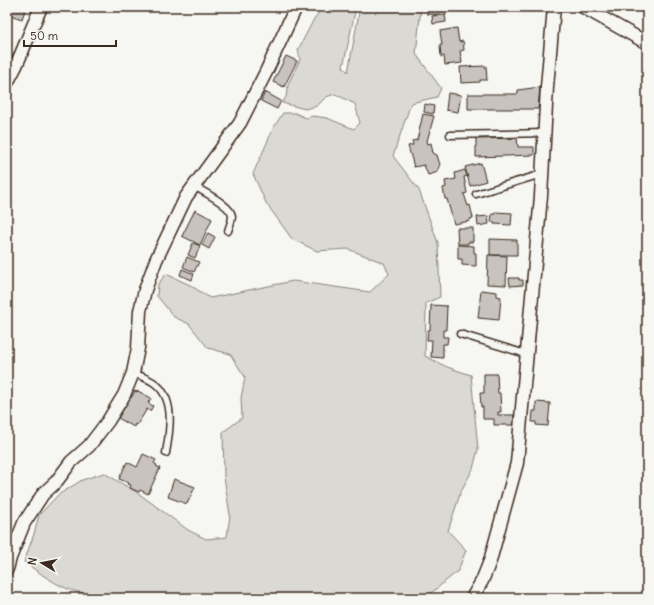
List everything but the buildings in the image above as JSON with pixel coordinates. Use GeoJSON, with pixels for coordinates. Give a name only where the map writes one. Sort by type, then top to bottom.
{"type":"FeatureCollection","features":[{"type":"Feature","properties":{"kind":"street"},"geometry":{"type":"LineString","coordinates":[[7,82],[16,66],[40,7]]}},
{"type":"Feature","properties":{"kind":"street"},"geometry":{"type":"LineString","coordinates":[[7,569],[24,523],[43,494],[56,482],[71,462],[89,446],[108,421],[124,394],[133,373],[138,348],[140,311],[145,290],[170,228],[193,185],[209,167],[240,123],[266,72],[296,7]]}},
{"type":"Feature","properties":{"kind":"street"},"geometry":{"type":"LineString","coordinates":[[472,598],[482,581],[490,561],[506,500],[518,463],[554,7]]}},
{"type":"Feature","properties":{"kind":"street"},"geometry":{"type":"LineString","coordinates":[[583,7],[647,43]]}},
{"type":"Feature","properties":{"kind":"lane"},"geometry":{"type":"LineString","coordinates":[[450,135],[545,133]]}},
{"type":"Feature","properties":{"kind":"lane"},"geometry":{"type":"LineString","coordinates":[[476,194],[542,174]]}},
{"type":"Feature","properties":{"kind":"lane"},"geometry":{"type":"LineString","coordinates":[[193,185],[223,204],[231,211],[232,218],[228,231]]}},
{"type":"Feature","properties":{"kind":"lane"},"geometry":{"type":"LineString","coordinates":[[460,334],[526,354]]}},
{"type":"Feature","properties":{"kind":"lane"},"geometry":{"type":"LineString","coordinates":[[133,373],[154,382],[164,393],[170,408],[169,435],[166,453]]}},
{"type":"Feature","properties":{"kind":"shaded area"},"geometry":{"type":"Polygon","coordinates":[[[323,7],[356,7],[343,67],[348,72],[360,7],[421,7],[416,54],[441,88],[437,97],[411,103],[393,156],[419,190],[438,243],[440,297],[426,303],[425,356],[447,367],[471,375],[478,449],[473,469],[461,491],[448,531],[466,550],[458,571],[425,598],[110,598],[102,595],[79,592],[61,586],[24,562],[39,515],[58,495],[82,480],[104,473],[138,493],[188,530],[206,539],[227,537],[230,515],[224,477],[223,432],[242,418],[241,398],[245,377],[230,354],[208,348],[189,324],[174,317],[157,296],[158,284],[166,274],[190,285],[210,298],[293,281],[370,292],[389,274],[384,263],[348,249],[317,251],[292,239],[266,203],[253,174],[274,127],[283,113],[295,113],[306,118],[313,116],[327,118],[354,129],[360,123],[355,104],[335,94],[326,97],[317,106],[305,109],[282,103],[286,97],[288,85],[300,59],[298,50],[314,19],[323,7]]]}}]}
